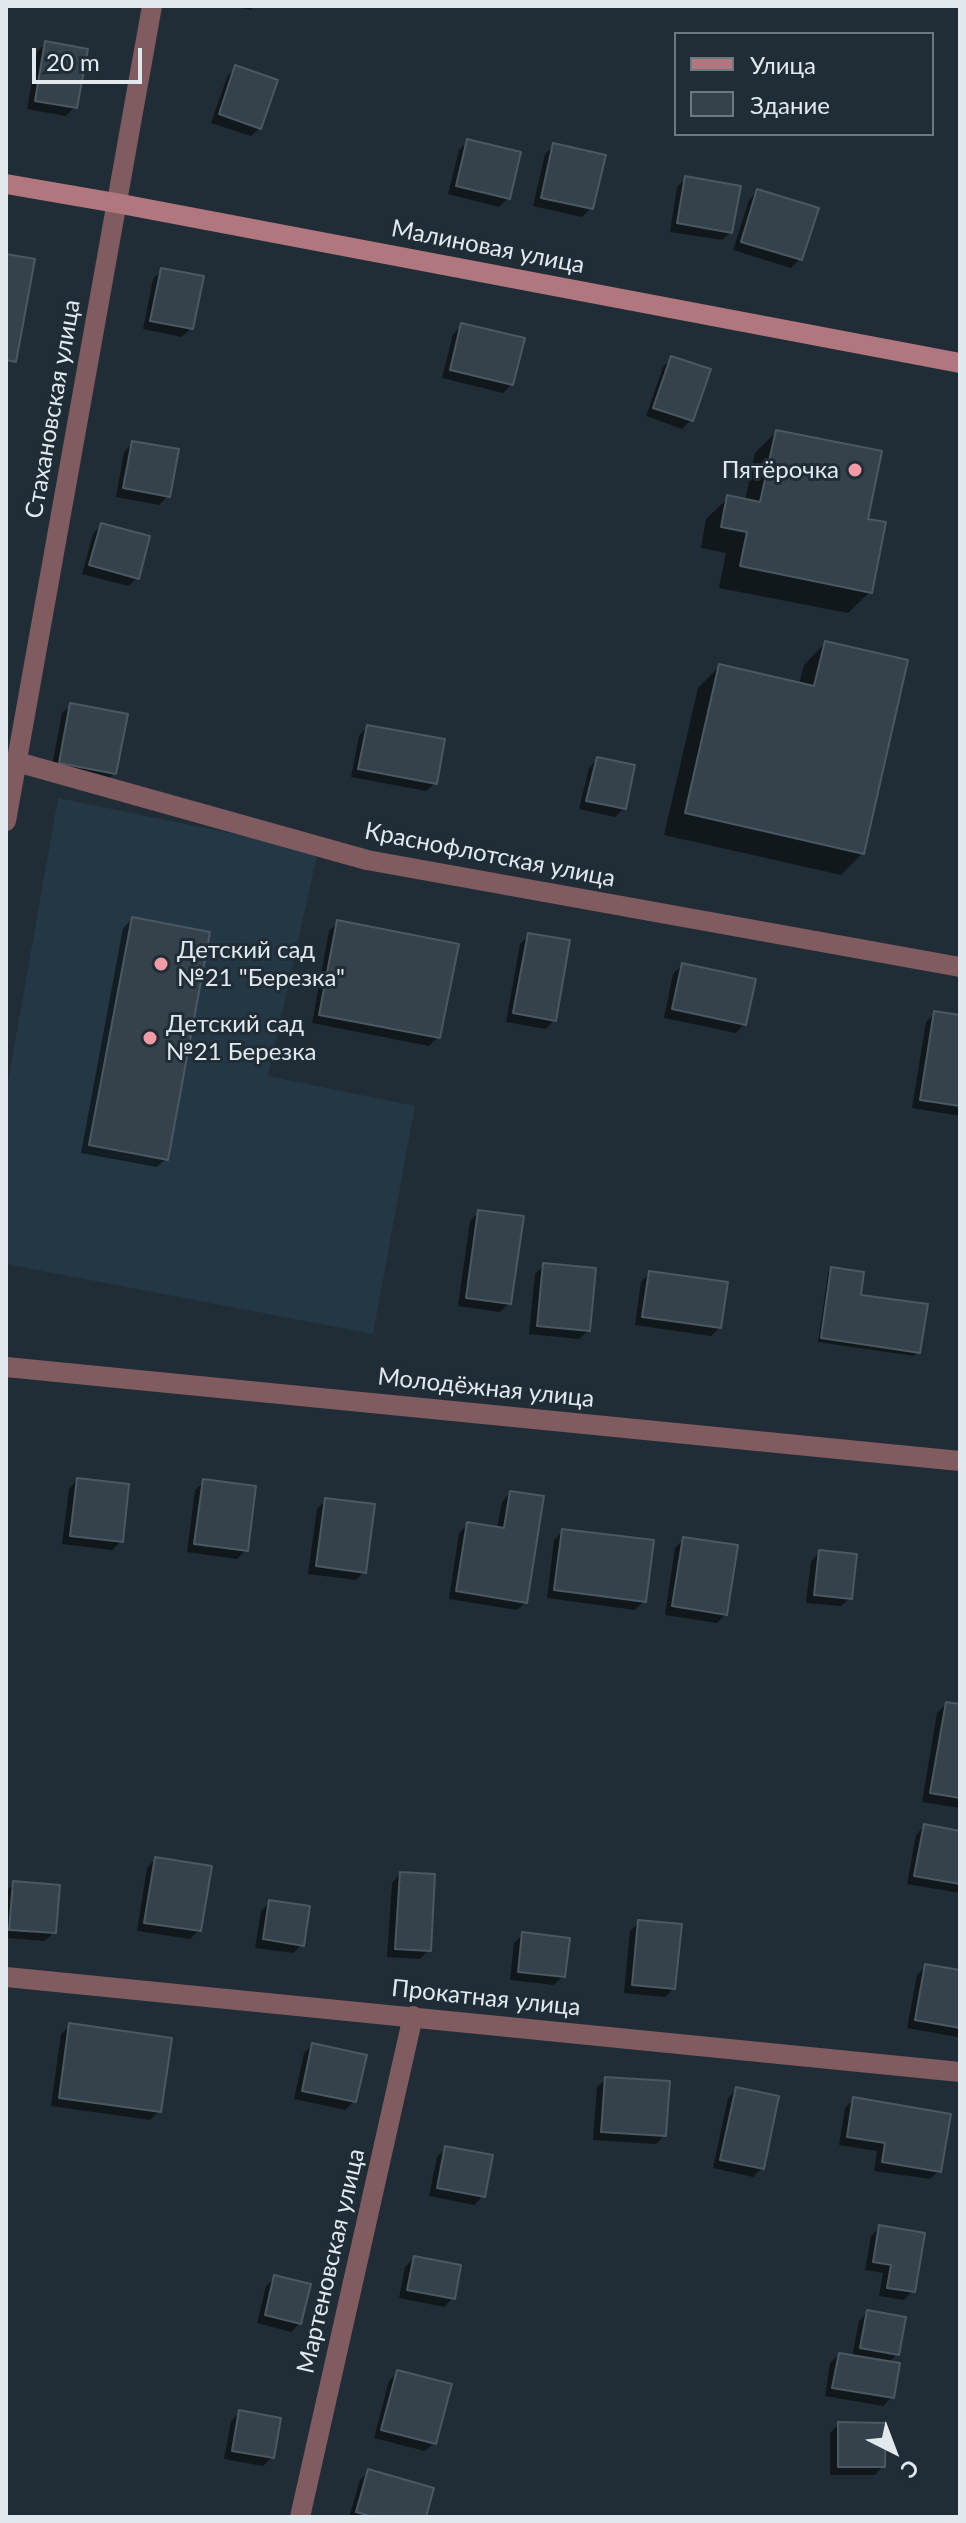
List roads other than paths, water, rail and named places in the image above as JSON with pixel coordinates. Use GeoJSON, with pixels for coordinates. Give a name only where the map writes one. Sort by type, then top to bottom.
{"type":"FeatureCollection","features":[{"type":"Feature","properties":{"kind":"street","name":"Стахановская улица"},"geometry":{"type":"LineString","coordinates":[[6,821],[152,6]]}},
{"type":"Feature","properties":{"kind":"street","name":"Малиновая улица"},"geometry":{"type":"LineString","coordinates":[[6,184],[960,363]]}},
{"type":"Feature","properties":{"kind":"street","name":"Краснофлотская улица"},"geometry":{"type":"LineString","coordinates":[[17,762],[367,860],[960,967]]}},
{"type":"Feature","properties":{"kind":"street","name":"Молодёжная улица"},"geometry":{"type":"LineString","coordinates":[[6,1367],[960,1461]]}},
{"type":"Feature","properties":{"kind":"street","name":"Прокатная улица"},"geometry":{"type":"LineString","coordinates":[[6,1977],[960,2072]]}},
{"type":"Feature","properties":{"kind":"street","name":"Мартеновская улица"},"geometry":{"type":"LineString","coordinates":[[300,2517],[413,2016]]}},
{"type":"Feature","properties":{"kind":"place","name":"Пятёрочка"},"geometry":{"type":"Point","coordinates":[855,470]}},
{"type":"Feature","properties":{"kind":"place","name":"Детский сад №21 \"Березка\""},"geometry":{"type":"Point","coordinates":[161,964]}},
{"type":"Feature","properties":{"kind":"place","name":"Детский сад №21 Березка"},"geometry":{"type":"Point","coordinates":[150,1038]}}]}
